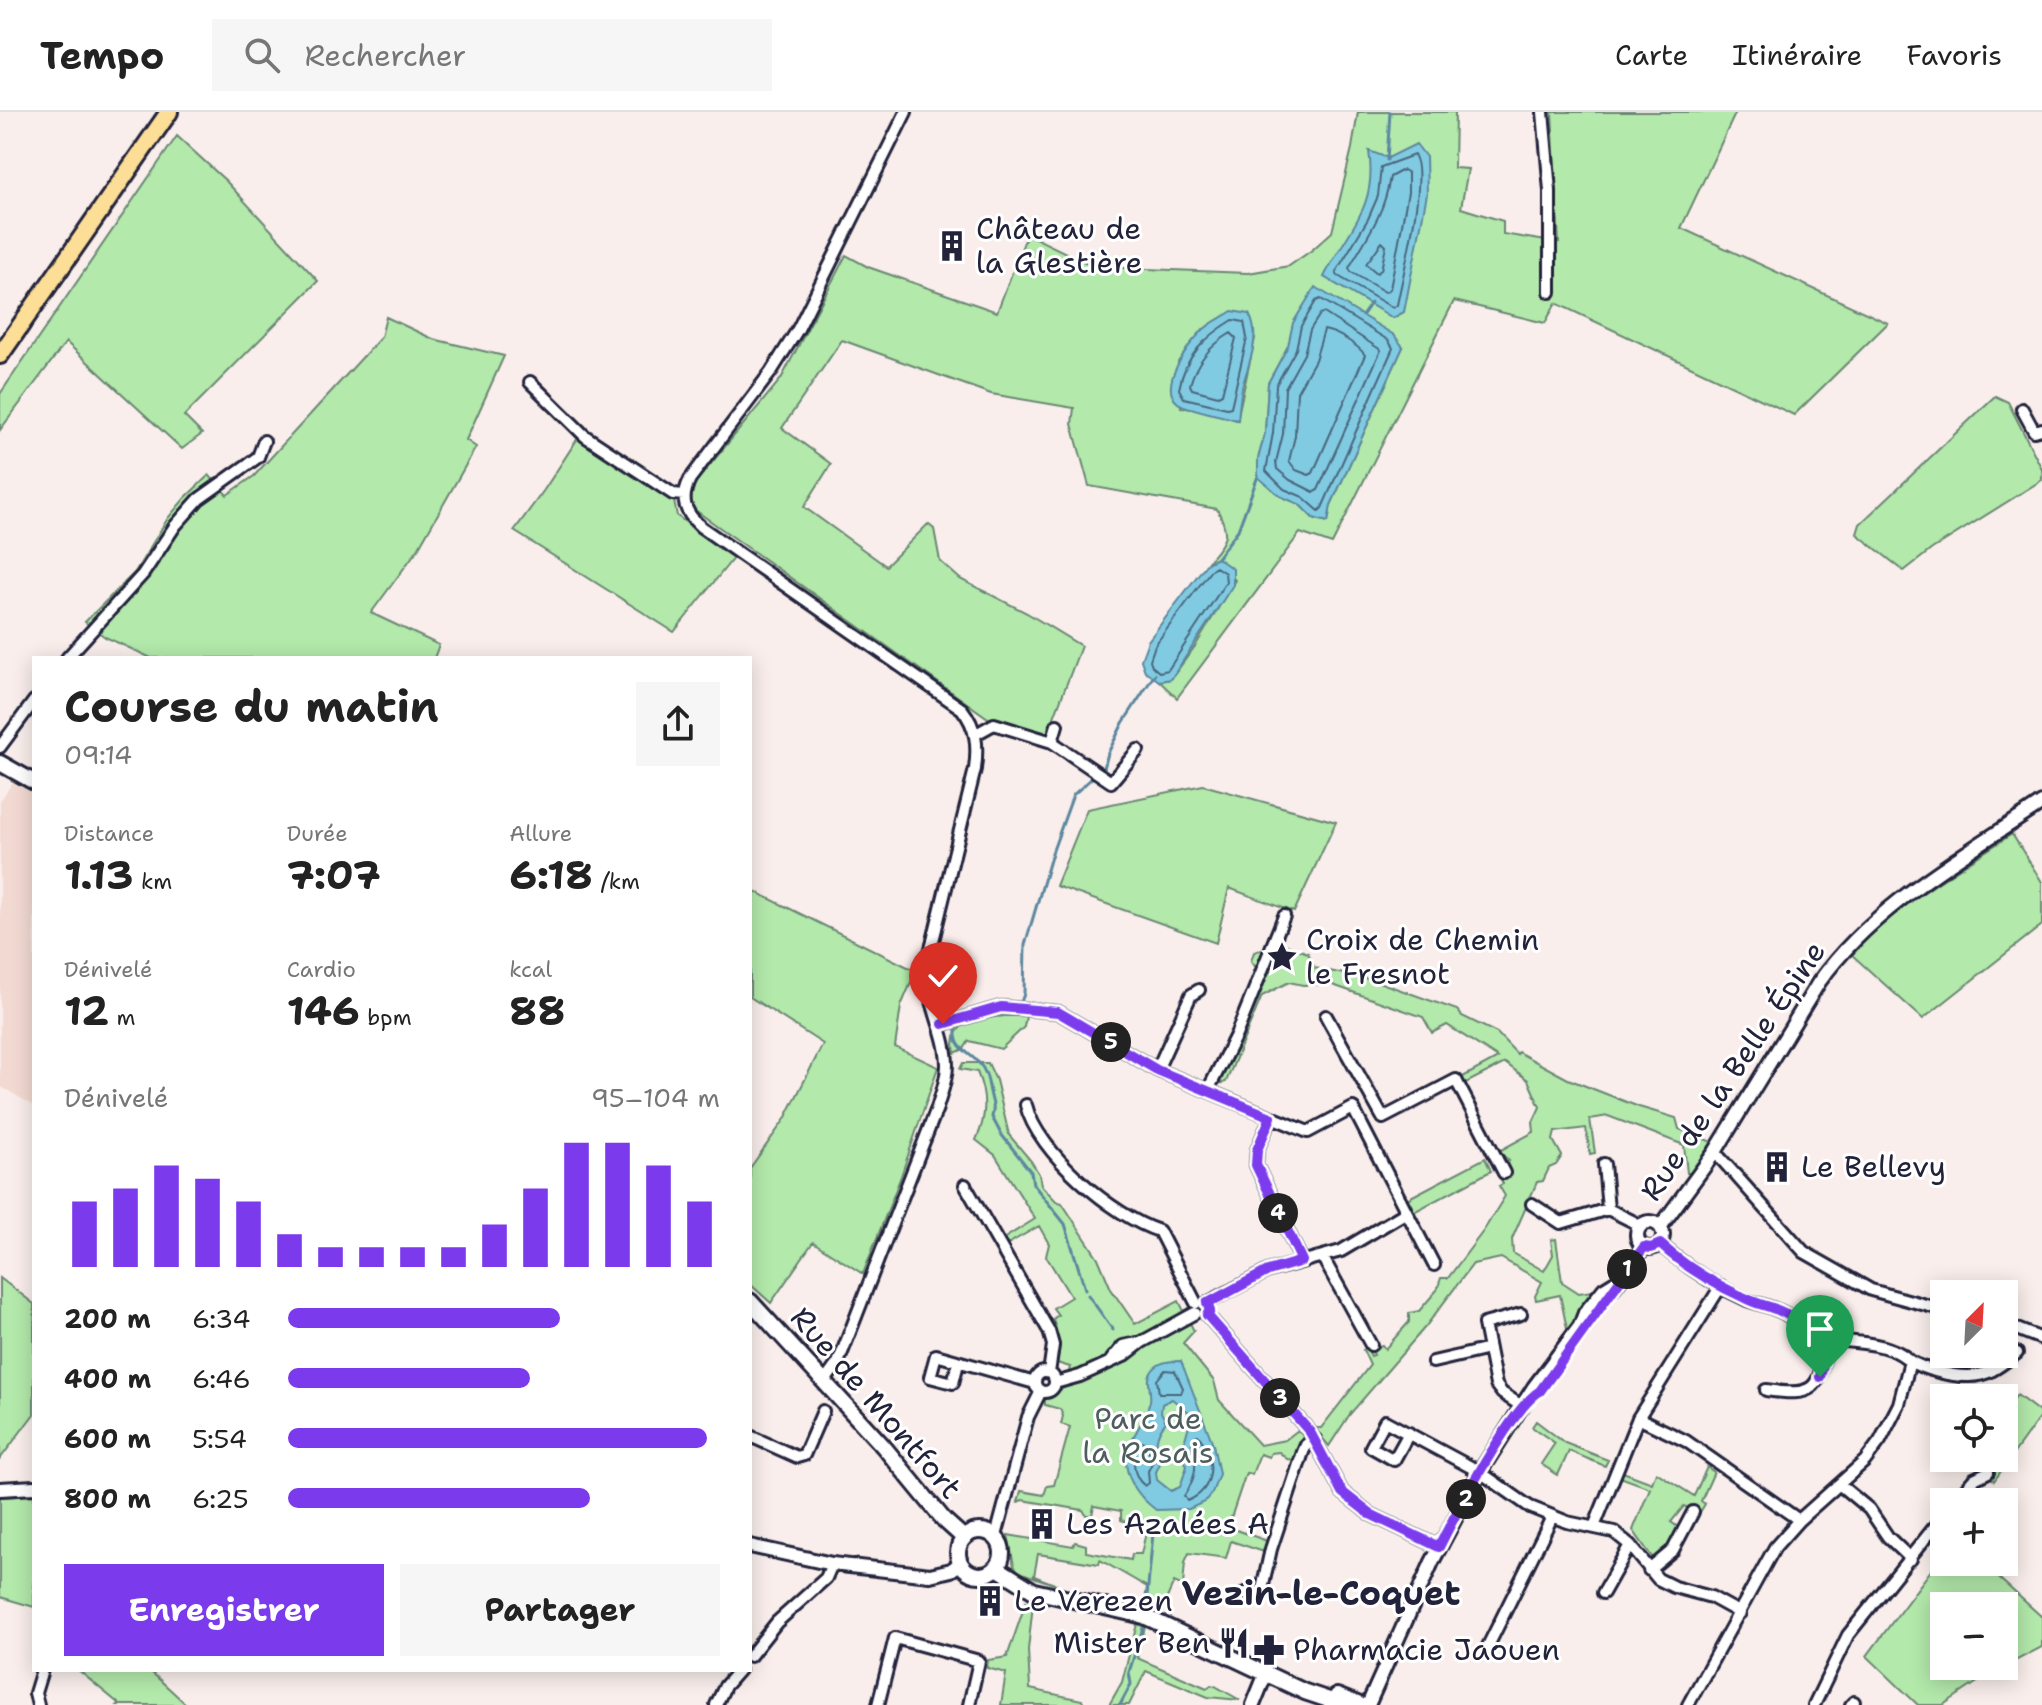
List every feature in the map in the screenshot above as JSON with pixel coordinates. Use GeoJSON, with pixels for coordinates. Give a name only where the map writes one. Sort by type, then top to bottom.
{"type":"FeatureCollection","features":[{"type":"Feature","properties":{"kind":"main road"},"geometry":{"type":"LineString","coordinates":[[0,355],[169,112]]}},
{"type":"Feature","properties":{"kind":"main road"},"geometry":{"type":"LineString","coordinates":[[0,763],[32,781]]}},
{"type":"Feature","properties":{"kind":"main road","name":"Rue de Montfort"},"geometry":{"type":"LineString","coordinates":[[752,1303],[897,1461],[944,1520],[964,1538]]}},
{"type":"Feature","properties":{"kind":"main road"},"geometry":{"type":"LineString","coordinates":[[979,1530],[996,1536],[1003,1551],[997,1568],[990,1573],[974,1574],[961,1563],[958,1555],[964,1538],[979,1530]]}},
{"type":"Feature","properties":{"kind":"main road"},"geometry":{"type":"LineString","coordinates":[[997,1568],[1034,1591],[1144,1616],[1305,1692],[1351,1705]]}},
{"type":"Feature","properties":{"kind":"street"},"geometry":{"type":"LineString","coordinates":[[825,1381],[838,1363],[937,1108],[946,1076],[947,1061],[927,973],[975,769],[976,734],[962,709],[701,527],[689,516],[684,495],[690,479],[771,372],[798,329],[906,112]]}},
{"type":"Feature","properties":{"kind":"street"},"geometry":{"type":"LineString","coordinates":[[1543,112],[1550,191],[1550,292]]}},
{"type":"Feature","properties":{"kind":"street"},"geometry":{"type":"LineString","coordinates":[[530,382],[585,436],[673,494],[684,495]]}},
{"type":"Feature","properties":{"kind":"street"},"geometry":{"type":"LineString","coordinates":[[2022,409],[2034,431],[2042,429]]}},
{"type":"Feature","properties":{"kind":"street"},"geometry":{"type":"LineString","coordinates":[[69,656],[143,574],[175,526],[199,499],[258,457],[264,441]]}},
{"type":"Feature","properties":{"kind":"street"},"geometry":{"type":"LineString","coordinates":[[0,747],[32,704]]}},
{"type":"Feature","properties":{"kind":"street"},"geometry":{"type":"LineString","coordinates":[[976,734],[994,724],[1052,742],[1111,782],[1138,750]]}},
{"type":"Feature","properties":{"kind":"street"},"geometry":{"type":"LineString","coordinates":[[1052,742],[1057,725]]}},
{"type":"Feature","properties":{"kind":"street","name":"Rue de la Belle Épine"},"geometry":{"type":"LineString","coordinates":[[1661,1226],[1715,1152],[1837,957],[1872,922],[1897,903],[2042,803]]}},
{"type":"Feature","properties":{"kind":"street"},"geometry":{"type":"LineString","coordinates":[[1208,1090],[1236,1035],[1284,916]]}},
{"type":"Feature","properties":{"kind":"street"},"geometry":{"type":"LineString","coordinates":[[1157,1070],[1191,995],[1199,990]]}},
{"type":"Feature","properties":{"kind":"street"},"geometry":{"type":"LineString","coordinates":[[940,1025],[1001,1007],[1058,1012],[1157,1070],[1308,1132],[1372,1098]]}},
{"type":"Feature","properties":{"kind":"street"},"geometry":{"type":"LineString","coordinates":[[1326,1016],[1383,1118]]}},
{"type":"Feature","properties":{"kind":"street"},"geometry":{"type":"LineString","coordinates":[[1363,1128],[1456,1080],[1504,1173]]}},
{"type":"Feature","properties":{"kind":"street"},"geometry":{"type":"LineString","coordinates":[[1026,1105],[1029,1119],[1068,1171],[1138,1223],[1159,1231],[1201,1309],[1315,1439],[1342,1492],[1387,1523],[1439,1547]]}},
{"type":"Feature","properties":{"kind":"street"},"geometry":{"type":"LineString","coordinates":[[1353,1108],[1434,1265]]}},
{"type":"Feature","properties":{"kind":"street"},"geometry":{"type":"LineString","coordinates":[[1271,1117],[1257,1150],[1256,1165],[1302,1261]]}},
{"type":"Feature","properties":{"kind":"street"},"geometry":{"type":"LineString","coordinates":[[1715,1152],[1804,1252],[1871,1290],[1930,1306]]}},
{"type":"Feature","properties":{"kind":"street"},"geometry":{"type":"LineString","coordinates":[[1604,1164],[1608,1209]]}},
{"type":"Feature","properties":{"kind":"street"},"geometry":{"type":"LineString","coordinates":[[958,1363],[1050,1391],[1053,1345],[1049,1331],[965,1185]]}},
{"type":"Feature","properties":{"kind":"street"},"geometry":{"type":"LineString","coordinates":[[1532,1204],[1561,1223],[1608,1209],[1640,1225],[1651,1221],[1661,1226],[1664,1236],[1660,1244],[1644,1247],[1637,1235],[1640,1225]]}},
{"type":"Feature","properties":{"kind":"street"},"geometry":{"type":"LineString","coordinates":[[996,1536],[1040,1374],[1052,1378],[1080,1376],[1128,1354],[1142,1342],[1268,1271],[1323,1258],[1353,1245],[1405,1213]]}},
{"type":"Feature","properties":{"kind":"street"},"geometry":{"type":"LineString","coordinates":[[1660,1244],[1684,1264],[1721,1286],[1745,1299],[1777,1310],[1829,1339],[1868,1342],[1902,1353],[1910,1361],[1939,1372],[1969,1376],[1996,1368]]}},
{"type":"Feature","properties":{"kind":"street","name":"Rue de la Belle Épine"},"geometry":{"type":"LineString","coordinates":[[1368,1705],[1439,1547],[1480,1472],[1557,1354],[1580,1326],[1585,1313],[1604,1289],[1617,1281],[1644,1247]]}},
{"type":"Feature","properties":{"kind":"street"},"geometry":{"type":"LineString","coordinates":[[1323,1258],[1371,1345]]}},
{"type":"Feature","properties":{"kind":"street"},"geometry":{"type":"LineString","coordinates":[[1594,1527],[1638,1418],[1721,1286]]}},
{"type":"Feature","properties":{"kind":"street"},"geometry":{"type":"LineString","coordinates":[[1521,1314],[1484,1324],[1496,1385],[1502,1393],[1527,1402]]}},
{"type":"Feature","properties":{"kind":"street"},"geometry":{"type":"LineString","coordinates":[[2018,1330],[2042,1339]]}},
{"type":"Feature","properties":{"kind":"street"},"geometry":{"type":"LineString","coordinates":[[1766,1390],[1786,1393],[1805,1392],[1813,1388],[1820,1377],[1829,1339]]}},
{"type":"Feature","properties":{"kind":"street"},"geometry":{"type":"LineString","coordinates":[[1433,1362],[1489,1349]]}},
{"type":"Feature","properties":{"kind":"street"},"geometry":{"type":"LineString","coordinates":[[1688,1705],[1775,1547],[1799,1520],[1865,1461],[1888,1428],[1904,1389],[1910,1361]]}},
{"type":"Feature","properties":{"kind":"street"},"geometry":{"type":"LineString","coordinates":[[752,1437],[797,1457],[804,1455],[823,1411]]}},
{"type":"Feature","properties":{"kind":"street"},"geometry":{"type":"LineString","coordinates":[[1638,1418],[1686,1441],[1799,1520]]}},
{"type":"Feature","properties":{"kind":"street"},"geometry":{"type":"LineString","coordinates":[[1409,1433],[1552,1517],[1614,1532],[1666,1584],[1711,1597],[1740,1613]]}},
{"type":"Feature","properties":{"kind":"street"},"geometry":{"type":"LineString","coordinates":[[1245,1593],[1261,1594],[1271,1549],[1303,1452],[1306,1445],[1315,1439]]}},
{"type":"Feature","properties":{"kind":"street"},"geometry":{"type":"LineString","coordinates":[[1966,1488],[1974,1479],[1988,1472]]}},
{"type":"Feature","properties":{"kind":"street"},"geometry":{"type":"LineString","coordinates":[[1840,1485],[1869,1509],[1888,1537],[1911,1559]]}},
{"type":"Feature","properties":{"kind":"street"},"geometry":{"type":"LineString","coordinates":[[0,1489],[32,1487]]}},
{"type":"Feature","properties":{"kind":"street"},"geometry":{"type":"LineString","coordinates":[[1649,1570],[1670,1554],[1693,1512]]}},
{"type":"Feature","properties":{"kind":"street"},"geometry":{"type":"LineString","coordinates":[[1486,1650],[1552,1517]]}},
{"type":"Feature","properties":{"kind":"street"},"geometry":{"type":"LineString","coordinates":[[1814,1705],[1848,1635],[1930,1534]]}},
{"type":"Feature","properties":{"kind":"street"},"geometry":{"type":"LineString","coordinates":[[1603,1593],[1630,1545]]}},
{"type":"Feature","properties":{"kind":"street"},"geometry":{"type":"LineString","coordinates":[[752,1546],[832,1564],[930,1575],[951,1570],[961,1563]]}},
{"type":"Feature","properties":{"kind":"street"},"geometry":{"type":"LineString","coordinates":[[752,1653],[777,1622],[826,1578],[832,1564]]}},
{"type":"Feature","properties":{"kind":"street"},"geometry":{"type":"LineString","coordinates":[[878,1705],[895,1638],[979,1661],[969,1705]]}},
{"type":"Feature","properties":{"kind":"street"},"geometry":{"type":"LineString","coordinates":[[38,1705],[35,1693],[41,1672]]}},
{"type":"Feature","properties":{"kind":"street"},"geometry":{"type":"LineString","coordinates":[[716,1705],[725,1686],[737,1672]]}},
{"type":"Feature","properties":{"kind":"street"},"geometry":{"type":"LineString","coordinates":[[1253,1705],[1266,1673]]}},
{"type":"Feature","properties":{"kind":"shaded area"},"geometry":{"type":"Polygon","coordinates":[[[13,782],[32,793],[32,1105],[0,1086],[0,801],[13,782]]]}},
{"type":"Feature","properties":{"kind":"green space"},"geometry":{"type":"Polygon","coordinates":[[[1358,112],[1455,112],[1454,168],[1468,169],[1461,208],[1503,221],[1503,234],[1559,243],[1552,112],[1736,112],[1681,228],[1888,323],[1794,415],[1556,303],[1545,323],[1454,301],[1332,544],[1300,533],[1177,698],[1159,681],[1171,679],[1196,645],[1235,580],[1217,558],[1207,563],[1224,538],[1224,526],[1217,509],[1089,486],[1072,424],[1074,408],[991,394],[842,340],[782,428],[831,464],[804,507],[886,566],[928,524],[934,529],[940,561],[960,579],[1027,613],[1081,646],[1048,733],[988,718],[695,510],[690,500],[695,483],[781,379],[846,255],[868,267],[997,312],[1027,234],[1095,267],[1248,273],[1289,266],[1332,232],[1358,112]],[[1203,329],[1178,362],[1181,407],[1197,408],[1237,420],[1255,338],[1203,329]],[[1288,346],[1268,383],[1265,433],[1258,459],[1280,496],[1299,504],[1313,518],[1328,522],[1331,505],[1403,347],[1288,346]]]}},
{"type":"Feature","properties":{"kind":"green space"},"geometry":{"type":"Polygon","coordinates":[[[177,136],[226,181],[318,281],[184,416],[202,434],[182,449],[66,342],[0,430],[0,394],[177,136]]]}},
{"type":"Feature","properties":{"kind":"green space"},"geometry":{"type":"Polygon","coordinates":[[[386,317],[433,339],[504,356],[466,440],[476,447],[418,549],[371,613],[439,645],[435,656],[147,656],[105,637],[85,622],[135,572],[168,518],[185,498],[209,475],[227,495],[254,476],[381,337],[386,317]]]}},
{"type":"Feature","properties":{"kind":"green space"},"geometry":{"type":"Polygon","coordinates":[[[1995,396],[2008,402],[2042,469],[2042,480],[1932,549],[1904,571],[1857,534],[1860,524],[1995,396]]]}},
{"type":"Feature","properties":{"kind":"green space"},"geometry":{"type":"Polygon","coordinates":[[[578,438],[674,501],[677,516],[734,557],[674,632],[514,531],[578,438]]]}},
{"type":"Feature","properties":{"kind":"green space"},"geometry":{"type":"Polygon","coordinates":[[[1203,785],[1336,822],[1294,912],[1229,888],[1216,943],[1056,886],[1087,809],[1203,785]]]}},
{"type":"Feature","properties":{"kind":"green space"},"geometry":{"type":"Polygon","coordinates":[[[2012,834],[2042,882],[2042,925],[1923,1019],[1852,955],[1907,904],[2012,834]]]}},
{"type":"Feature","properties":{"kind":"green space"},"geometry":{"type":"Polygon","coordinates":[[[752,890],[916,971],[901,1006],[895,1047],[938,1067],[863,1274],[813,1242],[771,1303],[752,1286],[752,1165],[785,1119],[823,1044],[752,998],[752,890]]]}},
{"type":"Feature","properties":{"kind":"green space"},"geometry":{"type":"Polygon","coordinates":[[[1281,943],[1308,953],[1315,968],[1373,980],[1457,1010],[1462,1016],[1497,1033],[1517,1054],[1568,1079],[1676,1118],[1679,1129],[1712,1142],[1691,1173],[1687,1173],[1684,1145],[1608,1116],[1590,1119],[1595,1153],[1590,1154],[1586,1128],[1555,1132],[1553,1140],[1562,1156],[1556,1165],[1549,1168],[1543,1181],[1537,1182],[1512,1239],[1513,1253],[1544,1271],[1553,1255],[1551,1240],[1556,1239],[1562,1282],[1579,1293],[1598,1290],[1573,1331],[1567,1329],[1560,1295],[1536,1300],[1542,1282],[1501,1258],[1473,1264],[1426,1326],[1350,1414],[1329,1446],[1314,1428],[1321,1428],[1370,1365],[1363,1350],[1367,1348],[1371,1356],[1374,1355],[1370,1347],[1373,1345],[1382,1345],[1385,1349],[1409,1322],[1409,1313],[1419,1311],[1437,1290],[1441,1278],[1448,1278],[1484,1230],[1505,1196],[1499,1186],[1503,1184],[1500,1177],[1506,1174],[1505,1164],[1509,1161],[1499,1151],[1534,1132],[1533,1122],[1540,1107],[1528,1080],[1505,1063],[1464,1084],[1461,1078],[1498,1058],[1447,1025],[1432,1033],[1423,1017],[1330,984],[1289,982],[1262,996],[1226,1082],[1219,1084],[1262,976],[1291,960],[1280,957],[1258,970],[1251,961],[1254,952],[1281,943]]]}},
{"type":"Feature","properties":{"kind":"green space"},"geometry":{"type":"Polygon","coordinates":[[[1026,1016],[1024,1027],[1001,1049],[969,1041],[964,1049],[955,1053],[954,1041],[961,1027],[968,1022],[1026,1016]]]}},
{"type":"Feature","properties":{"kind":"green space"},"geometry":{"type":"Polygon","coordinates":[[[963,1063],[988,1063],[996,1080],[1009,1135],[1031,1161],[1041,1185],[1062,1203],[1098,1258],[1111,1289],[1135,1324],[1179,1301],[1185,1313],[1076,1373],[1068,1375],[1070,1367],[1057,1363],[1060,1346],[1053,1319],[1058,1315],[1053,1308],[1071,1297],[1046,1256],[1049,1244],[1039,1226],[1006,1245],[1003,1239],[1035,1219],[995,1155],[976,1140],[984,1115],[983,1090],[977,1072],[960,1069],[963,1063]]]}},
{"type":"Feature","properties":{"kind":"green space"},"geometry":{"type":"Polygon","coordinates":[[[1485,1158],[1491,1171],[1412,1213],[1405,1200],[1485,1158]]]}},
{"type":"Feature","properties":{"kind":"green space"},"geometry":{"type":"Polygon","coordinates":[[[0,1278],[32,1302],[32,1417],[0,1459],[0,1278]]]}},
{"type":"Feature","properties":{"kind":"green space","name":"Parc de la Rosais"},"geometry":{"type":"Polygon","coordinates":[[[1189,1321],[1194,1331],[1183,1343],[1214,1381],[1219,1400],[1260,1445],[1285,1440],[1298,1430],[1304,1437],[1296,1460],[1287,1459],[1279,1452],[1271,1453],[1269,1457],[1260,1454],[1252,1474],[1246,1473],[1228,1527],[1267,1541],[1264,1552],[1231,1541],[1226,1558],[1189,1553],[1183,1586],[1174,1582],[1160,1614],[1144,1607],[1147,1587],[1100,1560],[1099,1564],[1038,1554],[1034,1576],[1062,1587],[1019,1572],[1014,1566],[1008,1535],[1073,1546],[1075,1542],[1086,1545],[1086,1552],[1131,1560],[1132,1554],[1141,1554],[1147,1528],[1121,1520],[1121,1511],[1094,1506],[1092,1515],[1086,1515],[1083,1510],[1022,1500],[1018,1502],[1021,1491],[1044,1495],[1047,1486],[1054,1485],[1070,1427],[1061,1424],[1063,1416],[1060,1409],[1045,1405],[1045,1398],[1087,1379],[1189,1321]]]}},
{"type":"Feature","properties":{"kind":"green space"},"geometry":{"type":"Polygon","coordinates":[[[2018,1396],[2042,1414],[2018,1448],[2018,1396]]]}},
{"type":"Feature","properties":{"kind":"green space"},"geometry":{"type":"Polygon","coordinates":[[[1536,1421],[1565,1443],[1608,1460],[1605,1466],[1569,1451],[1558,1475],[1541,1464],[1555,1443],[1532,1427],[1536,1421]]]}},
{"type":"Feature","properties":{"kind":"green space"},"geometry":{"type":"Polygon","coordinates":[[[1707,1467],[1714,1472],[1701,1501],[1705,1504],[1699,1514],[1684,1506],[1671,1522],[1678,1527],[1682,1525],[1672,1547],[1654,1560],[1633,1530],[1650,1488],[1620,1477],[1623,1472],[1652,1483],[1656,1472],[1694,1496],[1707,1467]]]}},
{"type":"Feature","properties":{"kind":"green space"},"geometry":{"type":"Polygon","coordinates":[[[1988,1472],[2000,1472],[1994,1481],[1988,1472]]]}},
{"type":"Feature","properties":{"kind":"green space"},"geometry":{"type":"Polygon","coordinates":[[[32,1495],[32,1606],[0,1597],[0,1497],[32,1495]]]}},
{"type":"Feature","properties":{"kind":"green space"},"geometry":{"type":"Polygon","coordinates":[[[1930,1572],[1930,1576],[1997,1576],[2014,1592],[1930,1592],[1930,1680],[1980,1680],[1943,1705],[1918,1705],[1867,1656],[1930,1572]]]}},
{"type":"Feature","properties":{"kind":"green space"},"geometry":{"type":"Polygon","coordinates":[[[2018,1595],[2042,1617],[2042,1647],[2018,1659],[2018,1595]]]}},
{"type":"Feature","properties":{"kind":"green space"},"geometry":{"type":"Polygon","coordinates":[[[1026,1602],[1033,1604],[1028,1650],[1030,1689],[1082,1700],[1084,1705],[1001,1705],[1006,1673],[987,1668],[988,1660],[1007,1657],[1026,1602]]]}},
{"type":"Feature","properties":{"kind":"green space"},"geometry":{"type":"Polygon","coordinates":[[[1137,1624],[1145,1627],[1137,1658],[1207,1688],[1215,1686],[1240,1700],[1208,1697],[1146,1671],[1129,1705],[1109,1705],[1122,1682],[1137,1624]]]}},
{"type":"Feature","properties":{"kind":"green space"},"geometry":{"type":"Polygon","coordinates":[[[80,1672],[151,1672],[187,1705],[117,1705],[80,1672]]]}},
{"type":"Feature","properties":{"kind":"water"},"geometry":{"type":"Polygon","coordinates":[[[1416,144],[1426,157],[1427,194],[1404,312],[1393,318],[1324,277],[1365,204],[1371,171],[1369,151],[1388,158],[1416,144]]]}},
{"type":"Feature","properties":{"kind":"water"},"geometry":{"type":"Polygon","coordinates":[[[1315,287],[1394,335],[1403,347],[1331,505],[1328,522],[1313,518],[1299,504],[1280,496],[1258,477],[1268,383],[1288,346],[1293,323],[1315,287]]]}},
{"type":"Feature","properties":{"kind":"water"},"geometry":{"type":"Polygon","coordinates":[[[1232,311],[1249,314],[1254,332],[1253,351],[1241,392],[1238,420],[1182,405],[1172,396],[1171,387],[1177,366],[1195,338],[1232,311]]]}},
{"type":"Feature","properties":{"kind":"water"},"geometry":{"type":"Polygon","coordinates":[[[1217,558],[1233,569],[1233,585],[1171,679],[1159,681],[1145,671],[1141,660],[1148,641],[1207,563],[1217,558]]]}},
{"type":"Feature","properties":{"kind":"water"},"geometry":{"type":"Polygon","coordinates":[[[1181,1361],[1213,1444],[1219,1474],[1212,1493],[1204,1502],[1189,1509],[1156,1510],[1136,1490],[1128,1474],[1127,1455],[1148,1407],[1150,1374],[1161,1363],[1181,1361]],[[1172,1399],[1162,1404],[1161,1412],[1166,1422],[1157,1440],[1157,1450],[1162,1459],[1156,1472],[1157,1480],[1171,1491],[1180,1487],[1187,1466],[1183,1456],[1190,1413],[1172,1399]]]}},
{"type":"Feature","properties":{"kind":"waterway"},"geometry":{"type":"LineString","coordinates":[[1387,160],[1390,112]]}},
{"type":"Feature","properties":{"kind":"waterway"},"geometry":{"type":"LineString","coordinates":[[1362,316],[1371,303]]}},
{"type":"Feature","properties":{"kind":"waterway"},"geometry":{"type":"LineString","coordinates":[[1217,558],[1238,530],[1258,476]]}},
{"type":"Feature","properties":{"kind":"waterway"},"geometry":{"type":"LineString","coordinates":[[1103,772],[1108,753],[1123,723],[1155,674]]}},
{"type":"Feature","properties":{"kind":"waterway"},"geometry":{"type":"LineString","coordinates":[[1021,1002],[1024,994],[1025,945],[1052,853],[1073,795],[1092,778]]}},
{"type":"Feature","properties":{"kind":"waterway"},"geometry":{"type":"LineString","coordinates":[[976,1019],[1011,1013]]}},
{"type":"Feature","properties":{"kind":"waterway"},"geometry":{"type":"LineString","coordinates":[[964,1022],[956,1028],[957,1040],[984,1070],[993,1104],[992,1117],[1001,1134],[1031,1172],[1033,1184],[1065,1224],[1085,1289]]}},
{"type":"Feature","properties":{"kind":"waterway"},"geometry":{"type":"LineString","coordinates":[[1088,1295],[1113,1330]]}},
{"type":"Feature","properties":{"kind":"waterway"},"geometry":{"type":"LineString","coordinates":[[1146,1607],[1154,1523]]}},
{"type":"Feature","properties":{"kind":"waterway"},"geometry":{"type":"LineString","coordinates":[[1120,1705],[1131,1684],[1129,1672],[1143,1628]]}},
{"type":"Feature","properties":{"kind":"place","name":"Château de la Glestière"},"geometry":{"type":"Point","coordinates":[952,246]}},
{"type":"Feature","properties":{"kind":"place","name":"Croix de Chemin le Fresnot"},"geometry":{"type":"Point","coordinates":[1282,957]}},
{"type":"Feature","properties":{"kind":"place","name":"Le Bellevy"},"geometry":{"type":"Point","coordinates":[1777,1167]}},
{"type":"Feature","properties":{"kind":"place","name":"Les Azalées A"},"geometry":{"type":"Point","coordinates":[1042,1524]}},
{"type":"Feature","properties":{"kind":"place","name":"Le Verezen"},"geometry":{"type":"Point","coordinates":[990,1601]}},
{"type":"Feature","properties":{"kind":"place","name":"Mister Ben"},"geometry":{"type":"Point","coordinates":[1234,1643]}},
{"type":"Feature","properties":{"kind":"place","name":"Pharmacie Jaouen"},"geometry":{"type":"Point","coordinates":[1269,1650]}},
{"type":"Feature","properties":{"kind":"district","name":"Vezin-le-Coquet"},"geometry":{"type":"Point","coordinates":[1321,1593]}},
{"type":"Feature","properties":{"kind":"route"},"geometry":{"type":"LineString","coordinates":[[943,1024],[1001,1007],[1058,1012],[1157,1070],[1271,1117],[1257,1150],[1256,1165],[1302,1261],[1268,1271],[1207,1303],[1210,1311],[1207,1315],[1310,1432],[1342,1492],[1370,1514],[1439,1547],[1480,1472],[1530,1397],[1540,1391],[1644,1247],[1660,1244],[1684,1264],[1721,1286],[1790,1316],[1814,1333],[1829,1339],[1820,1377]]}}]}
